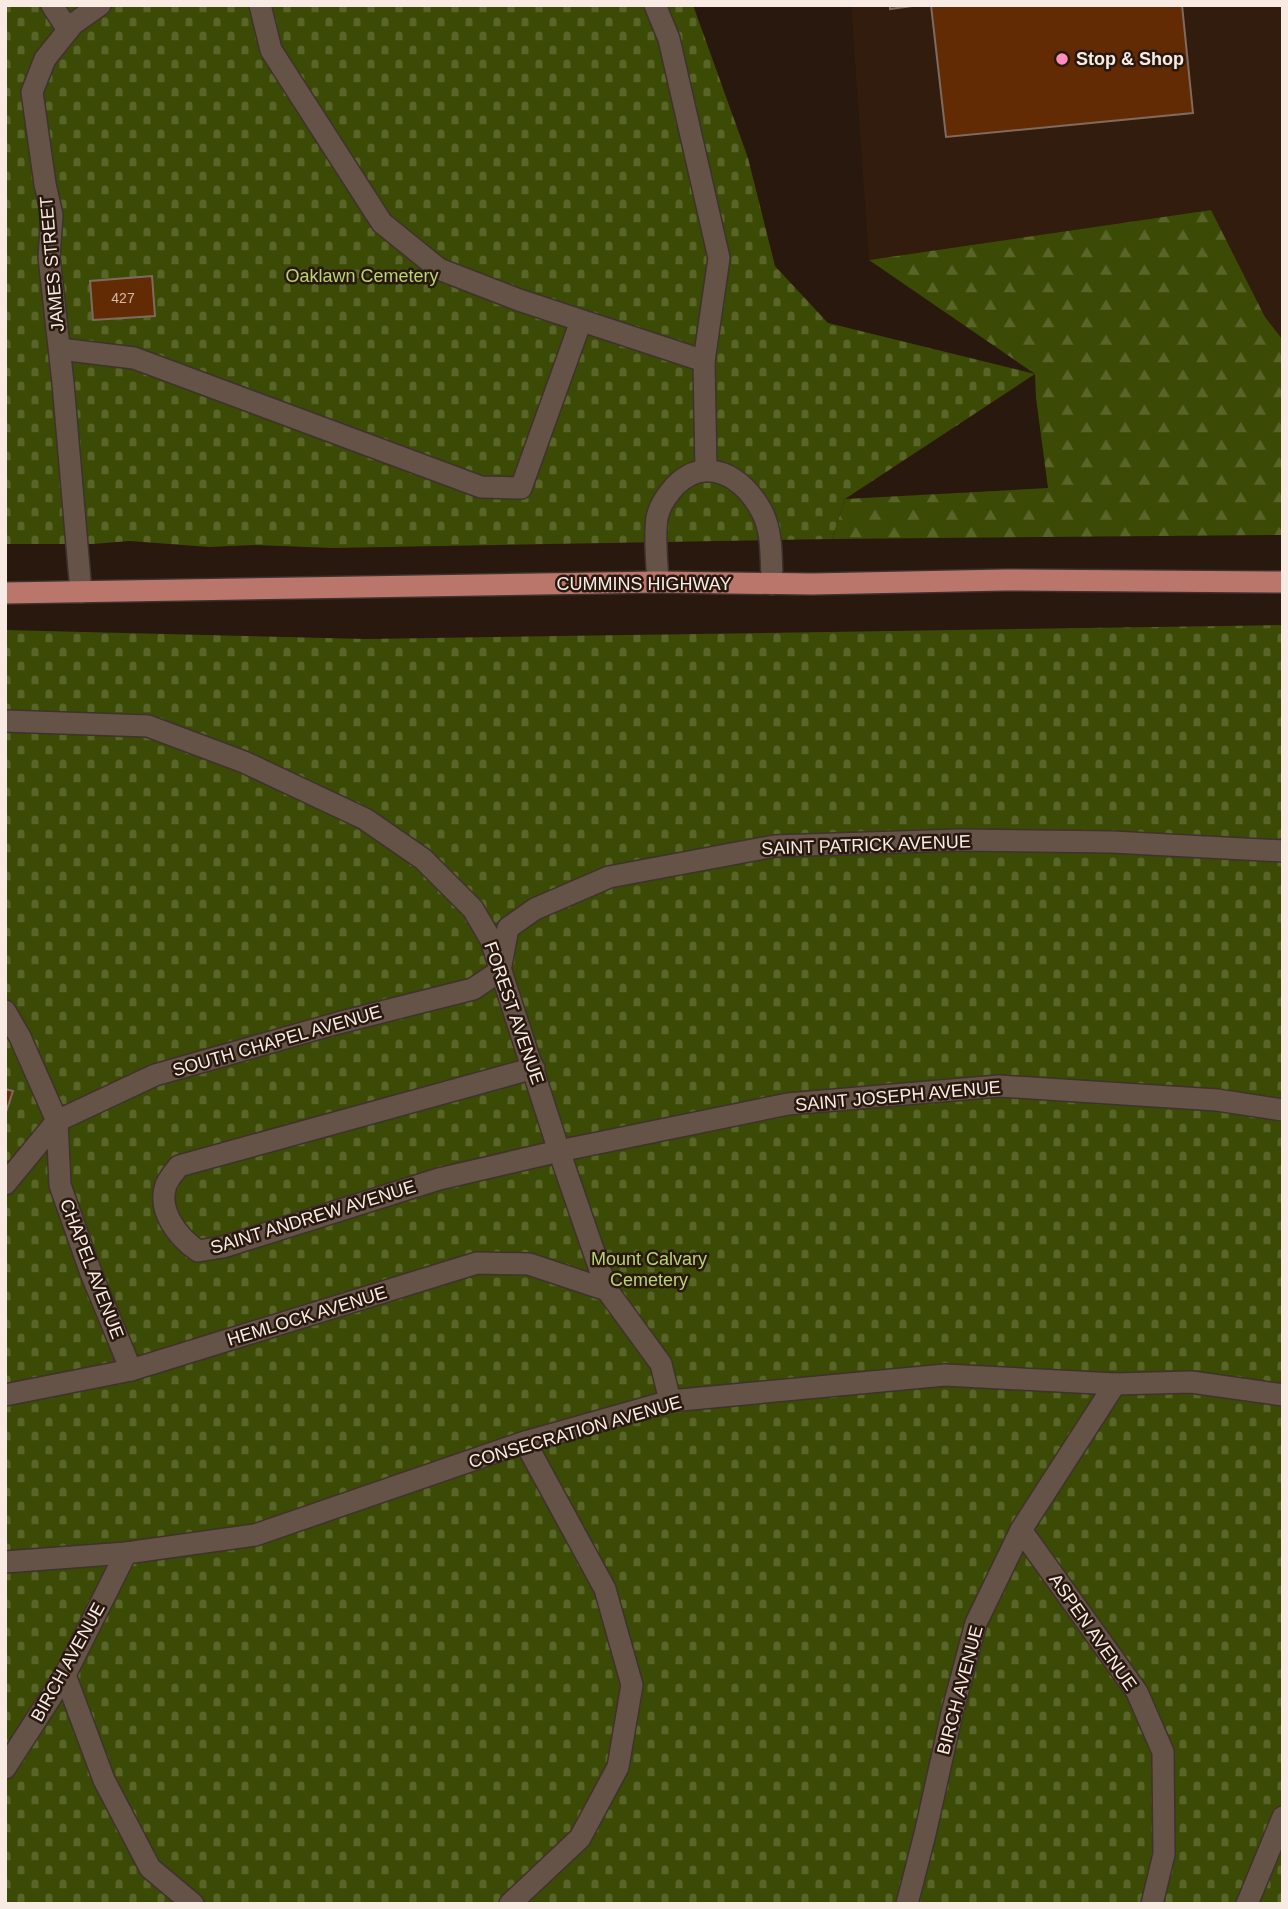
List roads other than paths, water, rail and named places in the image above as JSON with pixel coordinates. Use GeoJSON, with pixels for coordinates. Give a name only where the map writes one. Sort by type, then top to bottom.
{"type":"FeatureCollection","features":[{"type":"Feature","properties":{"kind":"main road","name":"CUMMINS HIGHWAY"},"geometry":{"type":"LineString","coordinates":[[5,593],[1005,580],[1283,582]]}},
{"type":"Feature","properties":{"kind":"street"},"geometry":{"type":"LineString","coordinates":[[52,5],[68,30]]}},
{"type":"Feature","properties":{"kind":"street","name":"JAMES STREET"},"geometry":{"type":"LineString","coordinates":[[81,592],[60,349],[49,257],[52,215],[44,184],[33,92],[45,59],[68,30],[100,5]]}},
{"type":"Feature","properties":{"kind":"street"},"geometry":{"type":"LineString","coordinates":[[260,5],[271,50],[382,223],[439,270],[519,300],[704,361]]}},
{"type":"Feature","properties":{"kind":"street"},"geometry":{"type":"LineString","coordinates":[[655,5],[669,38],[719,258],[704,361],[706,470]]}},
{"type":"Feature","properties":{"kind":"street"},"geometry":{"type":"LineString","coordinates":[[60,349],[134,358],[481,487],[521,488],[581,321]]}},
{"type":"Feature","properties":{"kind":"street"},"geometry":{"type":"LineString","coordinates":[[658,583],[657,517],[666,496],[685,476],[706,470],[728,474],[748,490],[763,512],[771,547],[772,584]]}},
{"type":"Feature","properties":{"kind":"street","name":"FOREST AVENUE"},"geometry":{"type":"LineString","coordinates":[[5,721],[148,726],[244,762],[365,819],[423,859],[473,909],[491,940],[607,1290],[662,1364],[670,1402]]}},
{"type":"Feature","properties":{"kind":"street","name":"SAINT PATRICK AVENUE"},"geometry":{"type":"LineString","coordinates":[[500,971],[508,929],[535,909],[609,877],[775,846],[960,840],[1112,842],[1283,851]]}},
{"type":"Feature","properties":{"kind":"street","name":"SOUTH CHAPEL AVENUE"},"geometry":{"type":"LineString","coordinates":[[57,1121],[155,1075],[338,1023],[473,989],[500,971]]}},
{"type":"Feature","properties":{"kind":"street","name":"CHAPEL AVENUE"},"geometry":{"type":"LineString","coordinates":[[5,1011],[20,1037],[57,1121],[60,1185],[91,1273],[131,1370]]}},
{"type":"Feature","properties":{"kind":"street","name":"SAINT ANDREW AVENUE"},"geometry":{"type":"LineString","coordinates":[[534,1068],[179,1166],[166,1185],[166,1215],[183,1241],[198,1251],[223,1247],[439,1179],[559,1151]]}},
{"type":"Feature","properties":{"kind":"street","name":"SAINT JOSEPH AVENUE"},"geometry":{"type":"LineString","coordinates":[[559,1151],[788,1104],[999,1086],[1217,1100],[1283,1110]]}},
{"type":"Feature","properties":{"kind":"street"},"geometry":{"type":"LineString","coordinates":[[5,1184],[57,1121]]}},
{"type":"Feature","properties":{"kind":"street","name":"HEMLOCK AVENUE"},"geometry":{"type":"LineString","coordinates":[[5,1395],[131,1370],[477,1263],[529,1264],[607,1290]]}},
{"type":"Feature","properties":{"kind":"street","name":"CONSECRATION AVENUE"},"geometry":{"type":"LineString","coordinates":[[5,1562],[126,1553],[255,1535],[525,1442],[670,1402],[945,1375],[1115,1384],[1191,1382],[1283,1395]]}},
{"type":"Feature","properties":{"kind":"street","name":"BIRCH AVENUE"},"geometry":{"type":"LineString","coordinates":[[907,1904],[951,1713],[976,1623],[1021,1530],[1115,1384]]}},
{"type":"Feature","properties":{"kind":"street"},"geometry":{"type":"LineString","coordinates":[[510,1904],[580,1838],[618,1767],[632,1685],[605,1589],[525,1442]]}},
{"type":"Feature","properties":{"kind":"street","name":"ASPEN AVENUE"},"geometry":{"type":"LineString","coordinates":[[1021,1530],[1137,1692],[1163,1752],[1164,1854],[1152,1904]]}},
{"type":"Feature","properties":{"kind":"street","name":"BIRCH AVENUE"},"geometry":{"type":"LineString","coordinates":[[5,1768],[65,1675],[126,1553]]}},
{"type":"Feature","properties":{"kind":"street"},"geometry":{"type":"LineString","coordinates":[[65,1675],[104,1780],[150,1868],[193,1904]]}},
{"type":"Feature","properties":{"kind":"street"},"geometry":{"type":"LineString","coordinates":[[1254,1903],[1283,1817]]}},
{"type":"Feature","properties":{"kind":"place","name":"Stop & Shop"},"geometry":{"type":"Point","coordinates":[1062,59]}},
{"type":"Feature","properties":{"kind":"park label","name":"Oaklawn Cemetery"},"geometry":{"type":"Point","coordinates":[362,276]}},
{"type":"Feature","properties":{"kind":"park label","name":"Mount Calvary Cemetery"},"geometry":{"type":"Point","coordinates":[649,1269]}}]}
